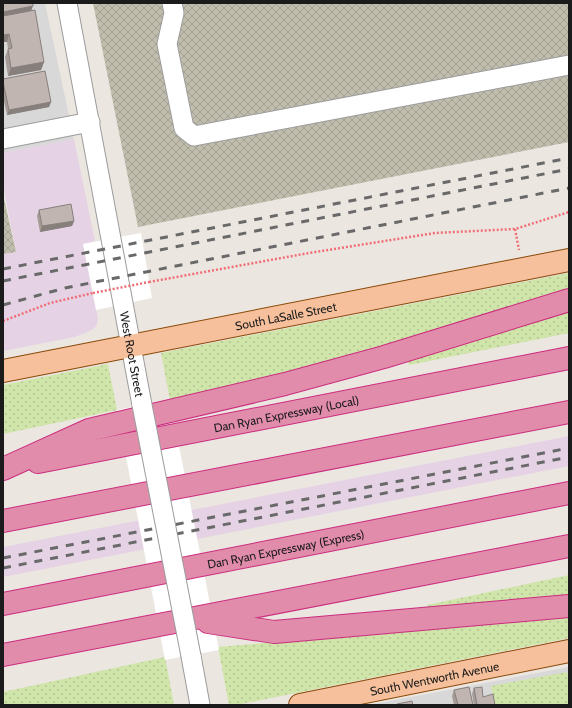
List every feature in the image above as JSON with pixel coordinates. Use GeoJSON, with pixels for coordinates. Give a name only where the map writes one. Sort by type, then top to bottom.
{"type":"FeatureCollection","features":[{"type":"Feature","properties":{"kind":"highway"},"geometry":{"type":"LineString","coordinates":[[3,469],[89,430],[285,384],[384,357],[569,300]]}},
{"type":"Feature","properties":{"kind":"highway","name":"Dan Ryan Expressway (Local)"},"geometry":{"type":"LineString","coordinates":[[3,469],[569,358]]}},
{"type":"Feature","properties":{"kind":"highway"},"geometry":{"type":"LineString","coordinates":[[3,521],[569,412]]}},
{"type":"Feature","properties":{"kind":"highway","name":"Dan Ryan Expressway (Express)"},"geometry":{"type":"LineString","coordinates":[[3,604],[569,494]]}},
{"type":"Feature","properties":{"kind":"highway"},"geometry":{"type":"LineString","coordinates":[[3,655],[193,620],[569,546]]}},
{"type":"Feature","properties":{"kind":"highway"},"geometry":{"type":"LineString","coordinates":[[193,620],[274,632],[569,606]]}},
{"type":"Feature","properties":{"kind":"main road","name":"South LaSalle Street"},"geometry":{"type":"LineString","coordinates":[[3,371],[569,260]]}},
{"type":"Feature","properties":{"kind":"main road","name":"South Wentworth Avenue"},"geometry":{"type":"LineString","coordinates":[[300,705],[355,700],[569,651]]}},
{"type":"Feature","properties":{"kind":"street","name":"West Root Street"},"geometry":{"type":"LineString","coordinates":[[67,3],[200,705]]}},
{"type":"Feature","properties":{"kind":"street"},"geometry":{"type":"LineString","coordinates":[[172,3],[174,13],[167,44],[184,128],[194,136],[569,65]]}},
{"type":"Feature","properties":{"kind":"street"},"geometry":{"type":"LineString","coordinates":[[3,139],[90,122]]}},
{"type":"Feature","properties":{"kind":"path"},"geometry":{"type":"LineString","coordinates":[[3,321],[50,303],[149,282],[309,253],[435,233],[515,229],[569,212]]}},
{"type":"Feature","properties":{"kind":"shaded area"},"geometry":{"type":"Polygon","coordinates":[[[3,3],[45,3],[74,139],[3,153],[3,3]]]}},
{"type":"Feature","properties":{"kind":"shaded area"},"geometry":{"type":"Polygon","coordinates":[[[93,3],[569,3],[569,142],[138,227],[93,3]]]}},
{"type":"Feature","properties":{"kind":"shaded area"},"geometry":{"type":"Polygon","coordinates":[[[74,139],[95,241],[83,244],[98,318],[97,325],[92,330],[75,337],[3,351],[3,254],[16,252],[3,185],[3,153],[74,139]]]}},
{"type":"Feature","properties":{"kind":"shaded area"},"geometry":{"type":"Polygon","coordinates":[[[3,194],[16,252],[3,254],[3,194]]]}},
{"type":"Feature","properties":{"kind":"shaded area"},"geometry":{"type":"Polygon","coordinates":[[[569,436],[569,466],[3,577],[3,547],[569,436]]]}},
{"type":"Feature","properties":{"kind":"shaded area"},"geometry":{"type":"Polygon","coordinates":[[[569,667],[569,705],[369,705],[569,667]]]}},
{"type":"Feature","properties":{"kind":"green space"},"geometry":{"type":"Polygon","coordinates":[[[569,273],[569,289],[332,361],[249,383],[170,400],[161,353],[569,273]]]}},
{"type":"Feature","properties":{"kind":"green space"},"geometry":{"type":"Polygon","coordinates":[[[569,311],[569,333],[409,365],[408,361],[569,311]]]}},
{"type":"Feature","properties":{"kind":"green space"},"geometry":{"type":"Polygon","coordinates":[[[108,364],[117,410],[3,434],[3,385],[108,364]]]}},
{"type":"Feature","properties":{"kind":"green space"},"geometry":{"type":"Polygon","coordinates":[[[569,575],[569,597],[427,609],[427,605],[569,575]]]}},
{"type":"Feature","properties":{"kind":"green space"},"geometry":{"type":"Polygon","coordinates":[[[569,616],[569,638],[236,705],[229,705],[218,647],[569,616]]]}},
{"type":"Feature","properties":{"kind":"green space"},"geometry":{"type":"Polygon","coordinates":[[[165,657],[174,705],[3,705],[3,692],[165,657]]]}},
{"type":"Feature","properties":{"kind":"green space"},"geometry":{"type":"Polygon","coordinates":[[[567,672],[569,684],[569,705],[495,705],[491,686],[567,672]]]}},
{"type":"Feature","properties":{"kind":"pier"},"geometry":{"type":"Polygon","coordinates":[[[141,233],[152,298],[96,310],[83,244],[141,233]]]}},
{"type":"Feature","properties":{"kind":"pier"},"geometry":{"type":"Polygon","coordinates":[[[170,400],[219,650],[165,660],[117,410],[170,400]]]}},
{"type":"Feature","properties":{"kind":"building"},"geometry":{"type":"Polygon","coordinates":[[[3,3],[33,3],[33,6],[3,12],[3,3]]]}},
{"type":"Feature","properties":{"kind":"building"},"geometry":{"type":"Polygon","coordinates":[[[35,10],[44,62],[11,68],[8,49],[12,48],[9,34],[3,35],[3,16],[35,10]]]}},
{"type":"Feature","properties":{"kind":"building"},"geometry":{"type":"Polygon","coordinates":[[[45,71],[51,102],[9,110],[3,79],[45,71]]]}},
{"type":"Feature","properties":{"kind":"building"},"geometry":{"type":"Polygon","coordinates":[[[71,204],[74,221],[42,226],[39,210],[71,204]]]}},
{"type":"Feature","properties":{"kind":"building"},"geometry":{"type":"Polygon","coordinates":[[[469,687],[473,705],[458,705],[454,690],[469,687]]]}},
{"type":"Feature","properties":{"kind":"building"},"geometry":{"type":"Polygon","coordinates":[[[482,687],[483,697],[493,694],[495,705],[477,705],[474,688],[482,687]]]}},
{"type":"Feature","properties":{"kind":"building"},"geometry":{"type":"Polygon","coordinates":[[[412,701],[413,705],[397,705],[397,704],[412,701]]]}},
{"type":"Feature","properties":{"kind":"railway"},"geometry":{"type":"LineString","coordinates":[[3,269],[569,158]]}},
{"type":"Feature","properties":{"kind":"railway"},"geometry":{"type":"LineString","coordinates":[[3,281],[569,169]]}},
{"type":"Feature","properties":{"kind":"railway"},"geometry":{"type":"LineString","coordinates":[[3,305],[65,288],[569,188]]}},
{"type":"Feature","properties":{"kind":"railway"},"geometry":{"type":"LineString","coordinates":[[3,558],[569,448]]}},
{"type":"Feature","properties":{"kind":"railway"},"geometry":{"type":"LineString","coordinates":[[3,568],[569,457]]}}]}
